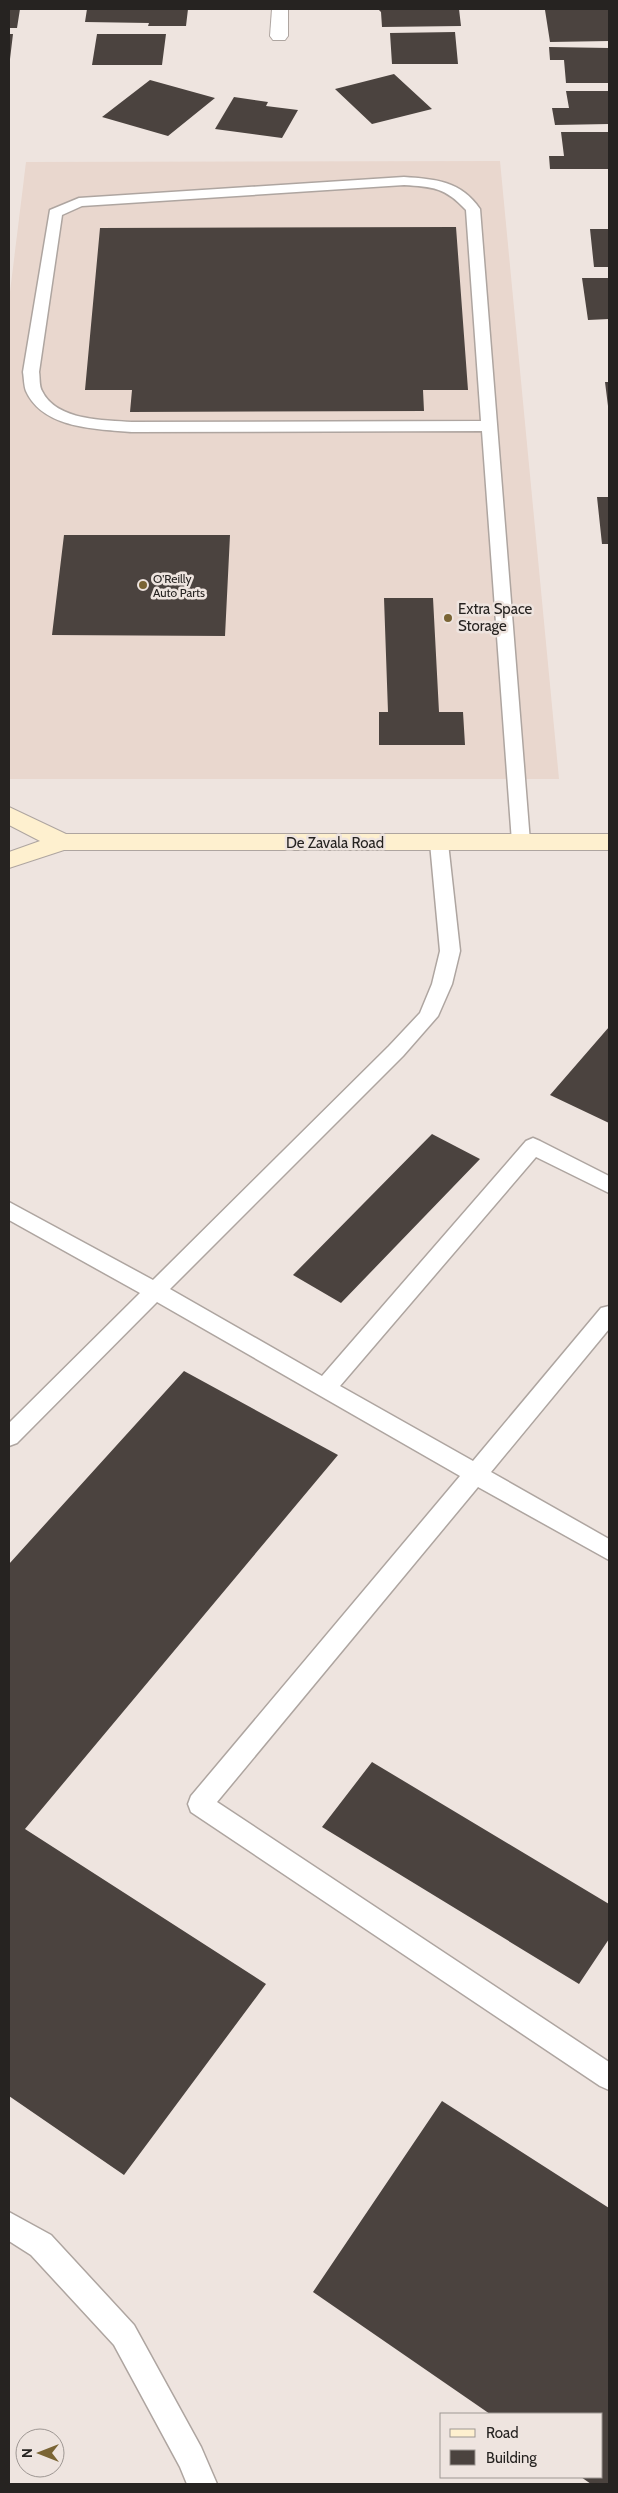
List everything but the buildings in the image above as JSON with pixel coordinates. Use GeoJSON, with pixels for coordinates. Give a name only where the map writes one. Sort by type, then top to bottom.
{"type":"FeatureCollection","features":[{"type":"Feature","properties":{"kind":"main road","name":"De Zavala Road"},"geometry":{"type":"LineString","coordinates":[[9,815],[62,842]]}},
{"type":"Feature","properties":{"kind":"main road","name":"De Zavala Road"},"geometry":{"type":"LineString","coordinates":[[9,860],[62,842],[609,842]]}},
{"type":"Feature","properties":{"kind":"street"},"geometry":{"type":"LineString","coordinates":[[279,36],[280,9]]}},
{"type":"Feature","properties":{"kind":"lane"},"geometry":{"type":"LineString","coordinates":[[489,426],[132,427],[80,422],[45,407],[34,392],[31,372],[55,213],[79,202],[404,181],[440,184],[457,191],[473,210],[521,842]]}},
{"type":"Feature","properties":{"kind":"lane"},"geometry":{"type":"LineString","coordinates":[[9,1437],[157,1291],[428,1016],[442,984],[450,951],[438,843]]}},
{"type":"Feature","properties":{"kind":"lane"},"geometry":{"type":"LineString","coordinates":[[324,1389],[533,1146],[609,1185]]}},
{"type":"Feature","properties":{"kind":"lane"},"geometry":{"type":"LineString","coordinates":[[9,1210],[157,1291],[324,1389],[609,1550]]}},
{"type":"Feature","properties":{"kind":"lane"},"geometry":{"type":"LineString","coordinates":[[609,1314],[200,1804],[609,2077]]}},
{"type":"Feature","properties":{"kind":"lane"},"geometry":{"type":"LineString","coordinates":[[9,2226],[42,2245],[124,2335],[191,2457],[202,2484]]}},
{"type":"Feature","properties":{"kind":"shaded area","name":"Extra Space Storage"},"geometry":{"type":"Polygon","coordinates":[[[500,161],[559,779],[9,779],[9,300],[26,162],[500,161]]]}},
{"type":"Feature","properties":{"kind":"place","name":"O'Reilly Auto Parts"},"geometry":{"type":"Point","coordinates":[143,585]}},
{"type":"Feature","properties":{"kind":"place","name":"Extra Space Storage"},"geometry":{"type":"Point","coordinates":[448,618]}}]}
